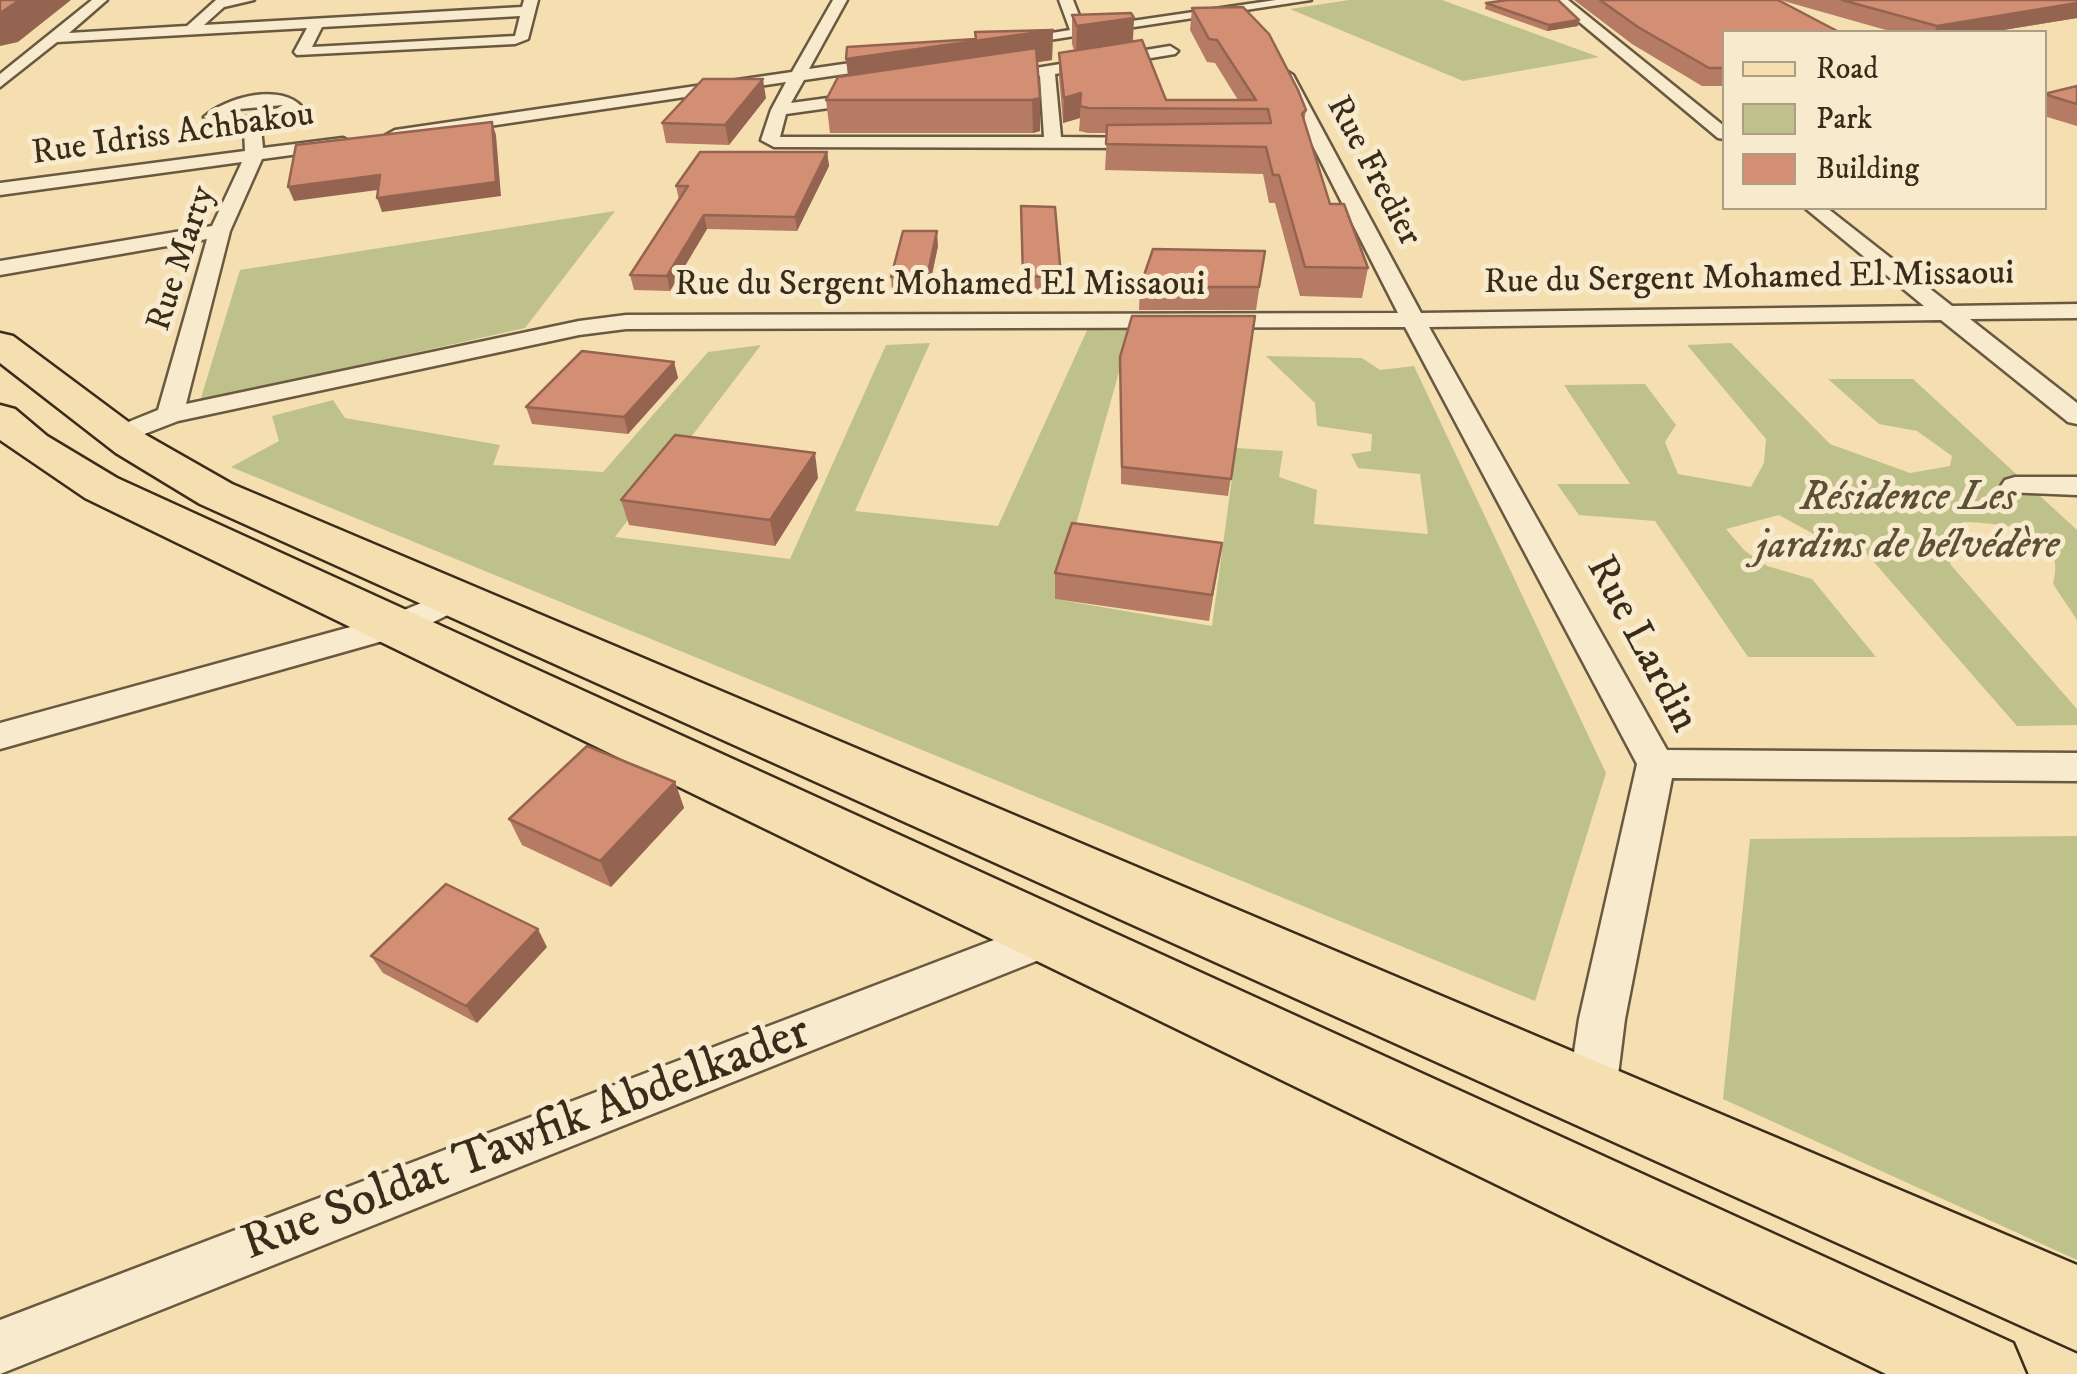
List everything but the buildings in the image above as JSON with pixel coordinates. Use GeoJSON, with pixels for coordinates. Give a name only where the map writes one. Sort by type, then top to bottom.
{"type":"FeatureCollection","features":[{"type":"Feature","properties":{"kind":"main road"},"geometry":{"type":"LineString","coordinates":[[0,344],[143,426],[166,469],[426,612],[1054,935],[1982,1374]]}},
{"type":"Feature","properties":{"kind":"main road"},"geometry":{"type":"LineString","coordinates":[[0,418],[32,445],[102,488],[426,612],[1592,1099],[2077,1308]]}},
{"type":"Feature","properties":{"kind":"street"},"geometry":{"type":"LineString","coordinates":[[0,82],[100,0]]}},
{"type":"Feature","properties":{"kind":"street"},"geometry":{"type":"LineString","coordinates":[[191,30],[220,3],[246,0]]}},
{"type":"Feature","properties":{"kind":"street"},"geometry":{"type":"LineString","coordinates":[[840,0],[780,110],[770,140],[774,142],[1165,143]]}},
{"type":"Feature","properties":{"kind":"street"},"geometry":{"type":"LineString","coordinates":[[1066,0],[1078,33]]}},
{"type":"Feature","properties":{"kind":"street"},"geometry":{"type":"LineString","coordinates":[[998,46],[1304,0]]}},
{"type":"Feature","properties":{"kind":"street"},"geometry":{"type":"LineString","coordinates":[[1560,0],[1722,132]]}},
{"type":"Feature","properties":{"kind":"street"},"geometry":{"type":"LineString","coordinates":[[55,38],[529,6],[519,40],[302,52],[316,23]]}},
{"type":"Feature","properties":{"kind":"street"},"geometry":{"type":"LineString","coordinates":[[971,82],[1170,51]]}},
{"type":"Feature","properties":{"kind":"street","name":"Rue Fredier"},"geometry":{"type":"LineString","coordinates":[[1274,51],[1412,320]]}},
{"type":"Feature","properties":{"kind":"street","name":"Rue Idriss Achbakou"},"geometry":{"type":"LineString","coordinates":[[0,189],[254,156],[919,58]]}},
{"type":"Feature","properties":{"kind":"street"},"geometry":{"type":"LineString","coordinates":[[1046,72],[1052,143]]}},
{"type":"Feature","properties":{"kind":"street"},"geometry":{"type":"LineString","coordinates":[[780,110],[895,94]]}},
{"type":"Feature","properties":{"kind":"street","name":"Rue Marty"},"geometry":{"type":"LineString","coordinates":[[143,426],[254,156],[252,124]]}},
{"type":"Feature","properties":{"kind":"street"},"geometry":{"type":"LineString","coordinates":[[1818,210],[2077,416]]}},
{"type":"Feature","properties":{"kind":"street"},"geometry":{"type":"LineString","coordinates":[[0,268],[220,231]]}},
{"type":"Feature","properties":{"kind":"street","name":"Rue du Sergent Mohamed El Missaoui"},"geometry":{"type":"LineString","coordinates":[[143,426],[561,332],[626,322],[1412,320],[2077,311]]}},
{"type":"Feature","properties":{"kind":"street","name":"Rue Lardin"},"geometry":{"type":"LineString","coordinates":[[1412,320],[1656,764],[1602,1020],[1592,1099]]}},
{"type":"Feature","properties":{"kind":"street"},"geometry":{"type":"LineString","coordinates":[[2015,486],[2077,486]]}},
{"type":"Feature","properties":{"kind":"street"},"geometry":{"type":"LineString","coordinates":[[0,736],[426,612]]}},
{"type":"Feature","properties":{"kind":"street"},"geometry":{"type":"LineString","coordinates":[[1656,764],[2077,767]]}},
{"type":"Feature","properties":{"kind":"street","name":"Rue Soldat Tawfik Abdelkader"},"geometry":{"type":"LineString","coordinates":[[0,1348],[1054,935]]}},
{"type":"Feature","properties":{"kind":"green space"},"geometry":{"type":"Polygon","coordinates":[[[1349,0],[1442,0],[1599,57],[1463,81],[1290,9],[1349,0]]]}},
{"type":"Feature","properties":{"kind":"green space"},"geometry":{"type":"Polygon","coordinates":[[[615,211],[525,328],[200,401],[240,270],[615,211]]]}},
{"type":"Feature","properties":{"kind":"green space"},"geometry":{"type":"Polygon","coordinates":[[[1089,326],[1132,326],[1055,599],[1212,626],[1236,448],[1283,451],[1279,477],[1317,490],[1314,524],[1428,534],[1420,474],[1358,468],[1351,454],[1371,451],[1372,434],[1317,426],[1315,403],[1266,356],[1362,358],[1380,370],[1414,366],[1606,773],[1535,1001],[231,467],[279,441],[272,416],[333,400],[345,418],[500,445],[493,465],[603,472],[708,352],[761,345],[615,537],[790,559],[886,345],[930,343],[855,511],[998,526],[1089,326]]]}},
{"type":"Feature","properties":{"kind":"green space","name":"Résidence Les jardins de bélvédère"},"geometry":{"type":"Polygon","coordinates":[[[1731,343],[1830,444],[1910,473],[1950,466],[1952,456],[1917,431],[1879,424],[1828,379],[1913,379],[2077,530],[2077,620],[2053,584],[2055,565],[2051,550],[2029,532],[1963,522],[1950,564],[2077,709],[2077,725],[2017,726],[1866,553],[1828,542],[1779,515],[1726,529],[1744,550],[1767,566],[1812,579],[1876,657],[1748,657],[1655,521],[1579,515],[1557,484],[1630,484],[1564,385],[1645,384],[1676,425],[1665,442],[1678,474],[1751,487],[1764,463],[1766,439],[1687,345],[1731,343]]]}},
{"type":"Feature","properties":{"kind":"green space"},"geometry":{"type":"Polygon","coordinates":[[[2077,836],[2077,1260],[1723,1099],[1750,839],[2077,836]]]}}]}
